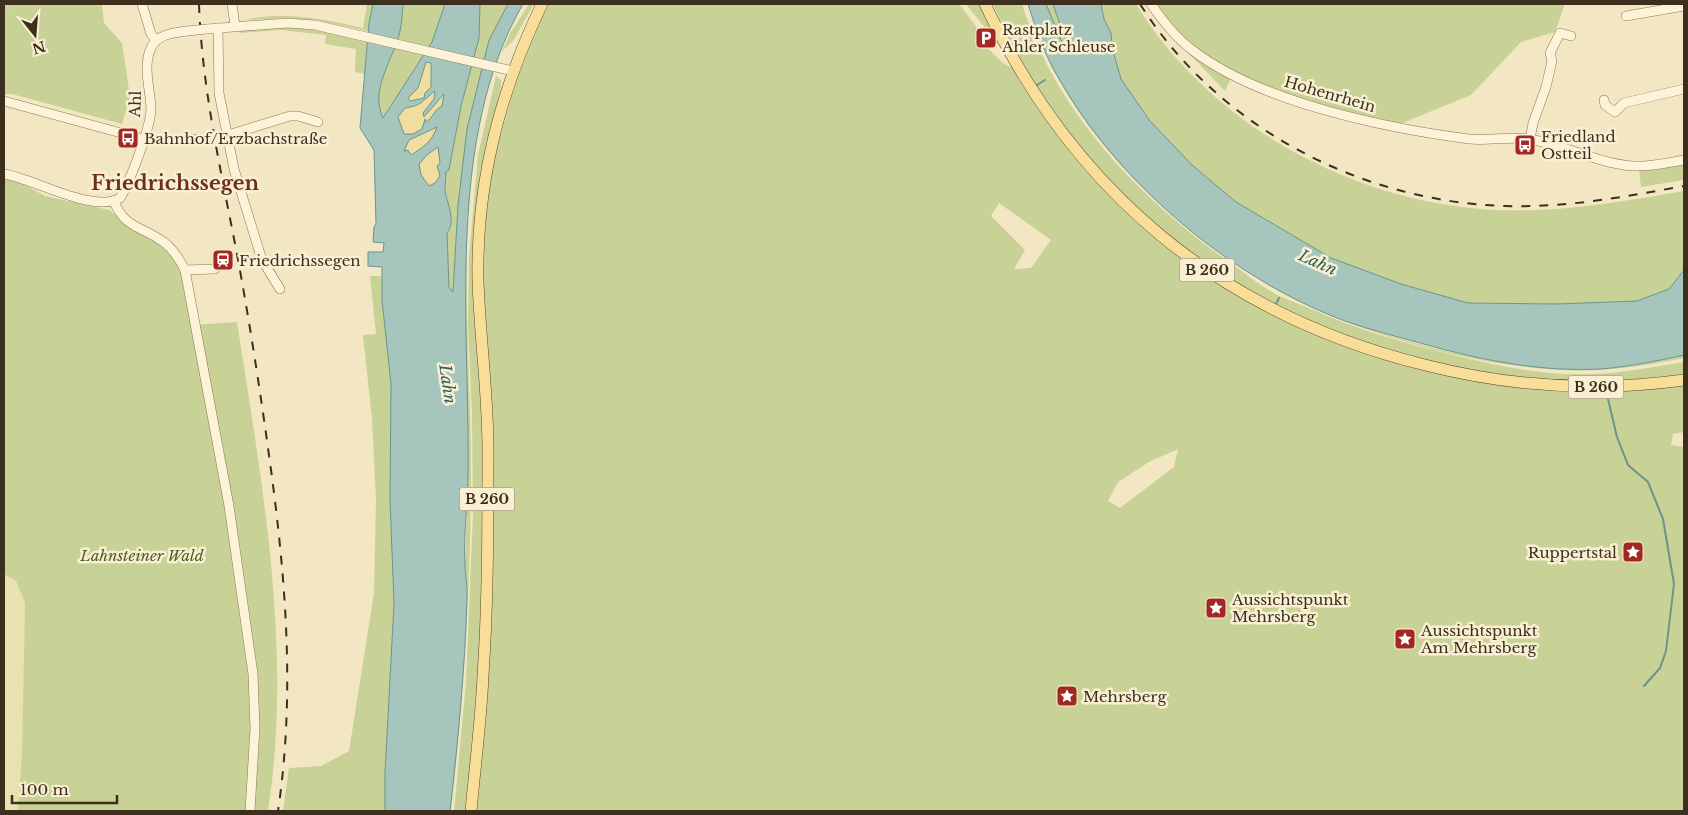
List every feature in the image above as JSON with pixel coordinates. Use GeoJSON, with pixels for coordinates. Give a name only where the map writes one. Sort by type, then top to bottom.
{"type":"FeatureCollection","features":[{"type":"Feature","properties":{"kind":"main road","name":"B 260"},"geometry":{"type":"LineString","coordinates":[[470,811],[484,674],[488,470],[478,280],[480,217],[486,162],[509,70],[542,4]]}},
{"type":"Feature","properties":{"kind":"main road","name":"B 260"},"geometry":{"type":"LineString","coordinates":[[985,4],[1036,97],[1057,127],[1114,193],[1179,250],[1238,291],[1273,311],[1310,328],[1397,358],[1507,382],[1576,388],[1610,387],[1684,380]]}},
{"type":"Feature","properties":{"kind":"street"},"geometry":{"type":"LineString","coordinates":[[142,4],[151,34],[156,40],[170,34],[188,31],[287,23],[340,30],[509,70]]}},
{"type":"Feature","properties":{"kind":"street"},"geometry":{"type":"LineString","coordinates":[[232,4],[235,26]]}},
{"type":"Feature","properties":{"kind":"street","name":"Hohenrhein"},"geometry":{"type":"LineString","coordinates":[[1151,4],[1171,30],[1201,57],[1232,75],[1316,107],[1399,128],[1472,139],[1508,137],[1530,139],[1614,163],[1632,166],[1684,160]]}},
{"type":"Feature","properties":{"kind":"street"},"geometry":{"type":"LineString","coordinates":[[1626,16],[1684,6]]}},
{"type":"Feature","properties":{"kind":"street"},"geometry":{"type":"LineString","coordinates":[[218,28],[218,79],[240,192],[267,272],[280,289]]}},
{"type":"Feature","properties":{"kind":"street"},"geometry":{"type":"LineString","coordinates":[[1530,139],[1533,123],[1546,87],[1552,61],[1550,53],[1560,33],[1571,36]]}},
{"type":"Feature","properties":{"kind":"street","name":"Ahl"},"geometry":{"type":"LineString","coordinates":[[114,202],[124,192],[151,112],[148,57],[156,40]]}},
{"type":"Feature","properties":{"kind":"street"},"geometry":{"type":"LineString","coordinates":[[1604,100],[1605,105],[1615,112],[1624,103],[1684,89]]}},
{"type":"Feature","properties":{"kind":"street"},"geometry":{"type":"LineString","coordinates":[[4,101],[143,138]]}},
{"type":"Feature","properties":{"kind":"street"},"geometry":{"type":"LineString","coordinates":[[228,135],[290,116],[298,116],[318,122]]}},
{"type":"Feature","properties":{"kind":"street"},"geometry":{"type":"LineString","coordinates":[[4,174],[77,197],[114,202],[124,219],[140,230],[160,239],[173,252],[185,270],[229,506],[253,674],[255,728],[250,811]]}},
{"type":"Feature","properties":{"kind":"street"},"geometry":{"type":"LineString","coordinates":[[185,270],[215,269]]}},
{"type":"Feature","properties":{"kind":"shaded area"},"geometry":{"type":"Polygon","coordinates":[[[4,574],[16,581],[25,603],[22,750],[18,811],[4,811],[4,574]]]}},
{"type":"Feature","properties":{"kind":"green space"},"geometry":{"type":"Polygon","coordinates":[[[4,4],[102,4],[104,23],[122,43],[130,97],[122,124],[12,94],[4,94],[4,4]]]}},
{"type":"Feature","properties":{"kind":"green space"},"geometry":{"type":"Polygon","coordinates":[[[367,4],[373,4],[368,31],[315,20],[288,18],[244,20],[274,16],[304,17],[363,28],[367,4]]]}},
{"type":"Feature","properties":{"kind":"green space"},"geometry":{"type":"Polygon","coordinates":[[[403,4],[445,4],[432,42],[383,118],[379,107],[379,96],[384,74],[400,31],[403,4]]]}},
{"type":"Feature","properties":{"kind":"green space"},"geometry":{"type":"Polygon","coordinates":[[[480,4],[508,4],[489,40],[467,129],[458,205],[453,293],[449,287],[447,232],[451,218],[445,190],[446,172],[449,170],[461,106],[479,38],[480,4]]]}},
{"type":"Feature","properties":{"kind":"green space"},"geometry":{"type":"Polygon","coordinates":[[[529,4],[534,4],[513,41],[502,51],[511,32],[529,4]]]}},
{"type":"Feature","properties":{"kind":"green space"},"geometry":{"type":"Polygon","coordinates":[[[546,4],[959,4],[975,25],[981,42],[1004,64],[1013,68],[1072,155],[1122,207],[1176,253],[1258,307],[1286,321],[1382,359],[1506,386],[1587,392],[1632,391],[1684,386],[1684,432],[1673,434],[1671,445],[1684,447],[1684,811],[474,811],[484,711],[482,249],[488,178],[517,79],[546,4]],[[999,203],[991,216],[1025,250],[1014,269],[1031,268],[1051,240],[999,203]],[[1178,449],[1149,462],[1118,482],[1108,501],[1120,508],[1174,467],[1178,449]]]}},
{"type":"Feature","properties":{"kind":"green space"},"geometry":{"type":"Polygon","coordinates":[[[966,4],[981,4],[999,44],[998,44],[966,4]]]}},
{"type":"Feature","properties":{"kind":"green space"},"geometry":{"type":"Polygon","coordinates":[[[993,4],[1022,4],[1037,44],[1056,81],[1079,117],[1134,182],[1198,239],[1276,294],[1342,322],[1397,340],[1504,366],[1539,372],[1591,374],[1626,371],[1684,362],[1684,375],[1629,382],[1574,383],[1481,373],[1391,352],[1307,320],[1228,278],[1156,225],[1092,161],[1037,88],[993,4]]]}},
{"type":"Feature","properties":{"kind":"green space"},"geometry":{"type":"Polygon","coordinates":[[[1046,4],[1053,4],[1064,32],[1066,47],[1061,43],[1046,4]]]}},
{"type":"Feature","properties":{"kind":"green space"},"geometry":{"type":"Polygon","coordinates":[[[1101,4],[1136,4],[1165,45],[1199,82],[1238,115],[1280,144],[1325,168],[1372,186],[1420,200],[1497,210],[1577,207],[1684,191],[1684,270],[1669,289],[1637,301],[1556,304],[1468,303],[1401,284],[1331,258],[1236,202],[1192,165],[1150,121],[1121,79],[1113,51],[1111,33],[1104,19],[1101,4]]]}},
{"type":"Feature","properties":{"kind":"green space"},"geometry":{"type":"Polygon","coordinates":[[[1155,4],[1565,4],[1555,32],[1521,42],[1471,95],[1400,124],[1317,104],[1236,75],[1185,40],[1155,4]]]}},
{"type":"Feature","properties":{"kind":"green space"},"geometry":{"type":"Polygon","coordinates":[[[282,26],[324,31],[367,42],[365,74],[355,72],[356,49],[325,44],[326,35],[281,30],[240,33],[239,29],[282,26]]]}},
{"type":"Feature","properties":{"kind":"green space"},"geometry":{"type":"Polygon","coordinates":[[[1172,36],[1231,78],[1225,91],[1172,36]]]}},
{"type":"Feature","properties":{"kind":"green space"},"geometry":{"type":"Polygon","coordinates":[[[1049,61],[1092,128],[1119,161],[1184,225],[1133,178],[1103,144],[1075,107],[1049,61]]]}},
{"type":"Feature","properties":{"kind":"green space"},"geometry":{"type":"Polygon","coordinates":[[[496,76],[501,80],[501,87],[482,165],[478,210],[484,444],[480,684],[468,811],[454,811],[466,682],[473,512],[472,415],[468,326],[469,257],[478,155],[496,76]]]}},
{"type":"Feature","properties":{"kind":"green space"},"geometry":{"type":"Polygon","coordinates":[[[1684,164],[1684,180],[1641,187],[1639,169],[1684,164]]]}},
{"type":"Feature","properties":{"kind":"green space","name":"Lahnsteiner Wald"},"geometry":{"type":"Polygon","coordinates":[[[4,178],[16,180],[45,196],[109,210],[140,232],[158,240],[174,258],[181,271],[193,325],[237,322],[264,505],[276,628],[275,750],[268,811],[18,811],[22,750],[25,603],[16,581],[4,574],[4,178]]]}},
{"type":"Feature","properties":{"kind":"green space"},"geometry":{"type":"Polygon","coordinates":[[[467,256],[471,464],[470,551],[463,681],[456,768],[450,811],[467,601],[465,566],[468,476],[464,300],[467,256]]]}},
{"type":"Feature","properties":{"kind":"green space"},"geometry":{"type":"Polygon","coordinates":[[[370,276],[381,276],[391,384],[394,604],[385,772],[385,811],[283,811],[289,768],[321,766],[349,751],[374,593],[376,500],[372,419],[363,335],[376,334],[370,276]]]}},
{"type":"Feature","properties":{"kind":"green space"},"geometry":{"type":"Polygon","coordinates":[[[1257,278],[1307,305],[1291,297],[1257,278]]]}},
{"type":"Feature","properties":{"kind":"green space"},"geometry":{"type":"Polygon","coordinates":[[[1343,320],[1406,341],[1438,349],[1503,362],[1535,366],[1598,369],[1630,366],[1684,355],[1684,358],[1639,366],[1594,370],[1555,370],[1466,357],[1420,346],[1343,320]]]}},
{"type":"Feature","properties":{"kind":"sand"},"geometry":{"type":"Polygon","coordinates":[[[426,62],[431,62],[431,87],[425,93],[424,98],[411,101],[408,99],[418,88],[426,62]]]}},
{"type":"Feature","properties":{"kind":"sand"},"geometry":{"type":"Polygon","coordinates":[[[434,91],[434,99],[423,113],[427,113],[444,94],[442,106],[436,108],[431,119],[423,122],[422,129],[413,134],[404,134],[398,117],[405,108],[418,104],[434,91]]]}},
{"type":"Feature","properties":{"kind":"sand"},"geometry":{"type":"Polygon","coordinates":[[[437,127],[433,136],[423,146],[410,155],[404,152],[409,140],[437,127]]]}},
{"type":"Feature","properties":{"kind":"sand"},"geometry":{"type":"Polygon","coordinates":[[[438,147],[440,164],[437,171],[440,176],[435,184],[429,187],[420,175],[419,164],[438,147]]]}},
{"type":"Feature","properties":{"kind":"water","name":"Lahn"},"geometry":{"type":"Polygon","coordinates":[[[373,4],[403,4],[400,31],[384,74],[379,96],[379,107],[383,118],[432,42],[445,4],[480,4],[479,38],[461,106],[449,170],[446,172],[445,189],[451,217],[450,228],[447,233],[449,287],[453,292],[458,205],[467,129],[489,40],[508,4],[523,4],[498,57],[482,113],[472,173],[467,234],[466,296],[468,475],[465,570],[467,594],[461,705],[450,811],[385,811],[385,772],[394,604],[390,499],[391,384],[382,300],[382,267],[368,266],[368,252],[383,252],[384,243],[373,242],[376,224],[374,150],[360,128],[369,23],[373,4]],[[426,62],[418,88],[408,98],[410,101],[424,98],[425,93],[431,87],[431,63],[426,62]],[[435,91],[422,102],[405,108],[398,117],[404,134],[413,134],[422,129],[425,119],[426,122],[442,106],[444,94],[424,117],[423,113],[434,99],[435,91]],[[437,127],[409,140],[404,151],[408,150],[411,155],[427,143],[437,127]],[[438,147],[419,164],[421,175],[429,186],[435,183],[440,176],[437,166],[440,163],[438,147]]]}},
{"type":"Feature","properties":{"kind":"water","name":"Lahn"},"geometry":{"type":"Polygon","coordinates":[[[1028,4],[1046,4],[1064,47],[1067,45],[1053,4],[1101,4],[1104,19],[1111,33],[1113,51],[1121,79],[1150,121],[1192,165],[1236,202],[1331,258],[1401,284],[1468,303],[1556,304],[1637,301],[1669,289],[1684,270],[1684,355],[1653,362],[1600,369],[1536,367],[1494,361],[1377,331],[1345,321],[1301,302],[1257,278],[1215,250],[1138,183],[1105,145],[1075,105],[1051,64],[1038,35],[1028,4]]]}},
{"type":"Feature","properties":{"kind":"waterway"},"geometry":{"type":"LineString","coordinates":[[1037,85],[1045,80]]}},
{"type":"Feature","properties":{"kind":"waterway"},"geometry":{"type":"LineString","coordinates":[[150,137],[197,135]]}},
{"type":"Feature","properties":{"kind":"waterway"},"geometry":{"type":"LineString","coordinates":[[1276,304],[1279,298]]}},
{"type":"Feature","properties":{"kind":"waterway"},"geometry":{"type":"LineString","coordinates":[[1608,399],[1617,437],[1628,465],[1648,482],[1663,519],[1674,584],[1666,651],[1660,668],[1644,686]]}},
{"type":"Feature","properties":{"kind":"railway"},"geometry":{"type":"LineString","coordinates":[[199,4],[208,99],[254,351],[279,539],[286,630],[287,675],[283,766],[278,811]]}},
{"type":"Feature","properties":{"kind":"railway"},"geometry":{"type":"LineString","coordinates":[[1140,4],[1172,48],[1209,87],[1251,121],[1297,149],[1346,172],[1397,190],[1450,201],[1527,206],[1594,201],[1684,186]]}},
{"type":"Feature","properties":{"kind":"place","name":"Rastplatz Ahler Schleuse"},"geometry":{"type":"Point","coordinates":[986,38]}},
{"type":"Feature","properties":{"kind":"place","name":"Bahnhof/Erzbachstraße"},"geometry":{"type":"Point","coordinates":[128,138]}},
{"type":"Feature","properties":{"kind":"place","name":"Friedland Ostteil"},"geometry":{"type":"Point","coordinates":[1525,145]}},
{"type":"Feature","properties":{"kind":"place","name":"Friedrichssegen"},"geometry":{"type":"Point","coordinates":[223,260]}},
{"type":"Feature","properties":{"kind":"place","name":"Ruppertstal"},"geometry":{"type":"Point","coordinates":[1633,552]}},
{"type":"Feature","properties":{"kind":"place","name":"Aussichtspunkt Mehrsberg"},"geometry":{"type":"Point","coordinates":[1216,608]}},
{"type":"Feature","properties":{"kind":"place","name":"Aussichtspunkt Am Mehrsberg"},"geometry":{"type":"Point","coordinates":[1405,639]}},
{"type":"Feature","properties":{"kind":"place","name":"Mehrsberg"},"geometry":{"type":"Point","coordinates":[1067,696]}},
{"type":"Feature","properties":{"kind":"district","name":"Friedrichssegen"},"geometry":{"type":"Point","coordinates":[175,183]}}]}
